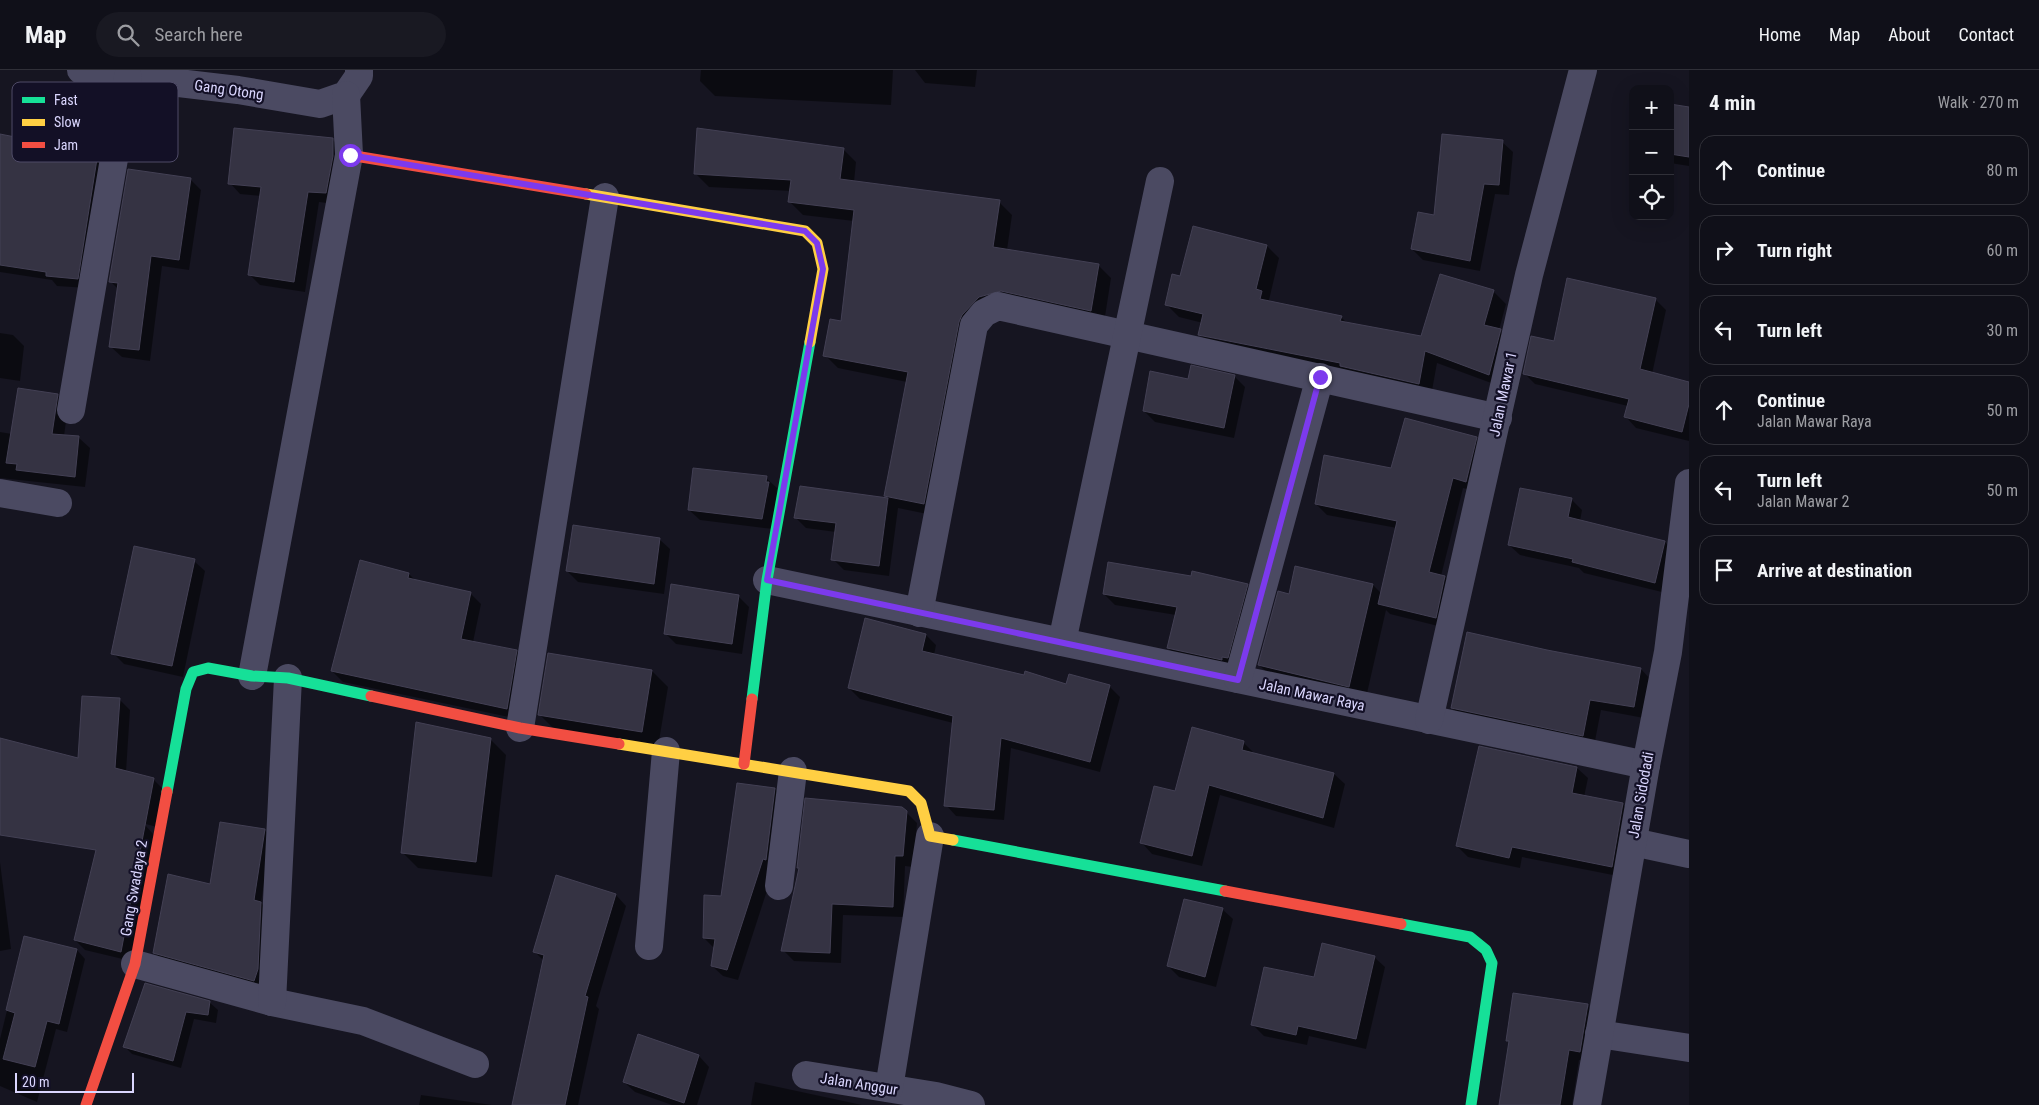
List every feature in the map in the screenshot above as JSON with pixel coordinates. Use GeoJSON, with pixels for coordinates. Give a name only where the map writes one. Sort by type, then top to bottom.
{"type":"FeatureCollection","features":[{"type":"Feature","properties":{"kind":"street","name":"Gang Otong"},"geometry":{"type":"LineString","coordinates":[[81,70],[165,82]]}},
{"type":"Feature","properties":{"kind":"street"},"geometry":{"type":"LineString","coordinates":[[359,70],[359,76],[346,95],[350,155],[252,676],[288,678],[520,728],[909,790],[921,803],[930,836],[889,1088]]}},
{"type":"Feature","properties":{"kind":"street","name":"Jalan Mawar 1"},"geometry":{"type":"LineString","coordinates":[[1429,720],[1529,276],[1583,70]]}},
{"type":"Feature","properties":{"kind":"street"},"geometry":{"type":"LineString","coordinates":[[127,82],[128,78]]}},
{"type":"Feature","properties":{"kind":"street","name":"Gang Otong"},"geometry":{"type":"LineString","coordinates":[[178,83],[238,90],[320,104],[346,95]]}},
{"type":"Feature","properties":{"kind":"street"},"geometry":{"type":"LineString","coordinates":[[350,155],[805,231],[817,243],[823,269],[767,580],[744,764]]}},
{"type":"Feature","properties":{"kind":"street"},"geometry":{"type":"LineString","coordinates":[[71,410],[114,162]]}},
{"type":"Feature","properties":{"kind":"street"},"geometry":{"type":"LineString","coordinates":[[1062,642],[1160,181]]}},
{"type":"Feature","properties":{"kind":"street"},"geometry":{"type":"LineString","coordinates":[[520,728],[605,197]]}},
{"type":"Feature","properties":{"kind":"street"},"geometry":{"type":"LineString","coordinates":[[919,613],[974,325],[984,313],[998,306],[1498,418]]}},
{"type":"Feature","properties":{"kind":"street"},"geometry":{"type":"LineString","coordinates":[[1238,680],[1320,377]]}},
{"type":"Feature","properties":{"kind":"street","name":"Jalan Sidodadi"},"geometry":{"type":"LineString","coordinates":[[1587,1105],[1646,765],[1678,654],[1689,483]]}},
{"type":"Feature","properties":{"kind":"street"},"geometry":{"type":"LineString","coordinates":[[0,493],[58,503]]}},
{"type":"Feature","properties":{"kind":"street","name":"Jalan Mawar Raya"},"geometry":{"type":"LineString","coordinates":[[767,580],[1646,765]]}},
{"type":"Feature","properties":{"kind":"street","name":"Gang Swadaya 2"},"geometry":{"type":"LineString","coordinates":[[86,1105],[135,964],[186,689],[193,672],[208,668],[252,676]]}},
{"type":"Feature","properties":{"kind":"street"},"geometry":{"type":"LineString","coordinates":[[272,1002],[288,678]]}},
{"type":"Feature","properties":{"kind":"street"},"geometry":{"type":"LineString","coordinates":[[649,946],[666,751]]}},
{"type":"Feature","properties":{"kind":"street"},"geometry":{"type":"LineString","coordinates":[[779,886],[793,772]]}},
{"type":"Feature","properties":{"kind":"street"},"geometry":{"type":"LineString","coordinates":[[930,836],[1470,937],[1486,950],[1492,963],[1471,1105]]}},
{"type":"Feature","properties":{"kind":"street"},"geometry":{"type":"LineString","coordinates":[[1633,842],[1689,854]]}},
{"type":"Feature","properties":{"kind":"street"},"geometry":{"type":"LineString","coordinates":[[135,964],[272,1002],[363,1021],[474,1064]]}},
{"type":"Feature","properties":{"kind":"street"},"geometry":{"type":"LineString","coordinates":[[1599,1034],[1689,1048]]}},
{"type":"Feature","properties":{"kind":"street","name":"Jalan Anggur"},"geometry":{"type":"LineString","coordinates":[[806,1075],[936,1096],[971,1105]]}},
{"type":"Feature","properties":{"kind":"building"},"geometry":{"type":"Polygon","coordinates":[[[1674,105],[1689,107],[1689,157],[1674,155],[1674,105]]]}},
{"type":"Feature","properties":{"kind":"building"},"geometry":{"type":"Polygon","coordinates":[[[234,128],[333,138],[333,156],[326,193],[308,192],[294,282],[248,275],[261,187],[228,184],[234,128]]]}},
{"type":"Feature","properties":{"kind":"building"},"geometry":{"type":"Polygon","coordinates":[[[697,128],[844,148],[840,179],[1000,200],[993,247],[1099,264],[1091,311],[1001,291],[979,297],[962,315],[959,322],[924,504],[884,496],[908,372],[823,356],[830,319],[841,321],[854,210],[788,202],[791,180],[694,174],[697,128]]]}},
{"type":"Feature","properties":{"kind":"building"},"geometry":{"type":"Polygon","coordinates":[[[0,134],[12,136],[12,162],[97,162],[78,279],[46,276],[46,272],[0,265],[0,134]]]}},
{"type":"Feature","properties":{"kind":"building"},"geometry":{"type":"Polygon","coordinates":[[[1442,134],[1503,140],[1499,185],[1484,184],[1470,261],[1411,249],[1418,212],[1434,215],[1442,134]]]}},
{"type":"Feature","properties":{"kind":"building"},"geometry":{"type":"Polygon","coordinates":[[[128,169],[191,178],[179,260],[151,256],[139,350],[109,347],[118,283],[109,282],[128,169]]]}},
{"type":"Feature","properties":{"kind":"building"},"geometry":{"type":"Polygon","coordinates":[[[1193,226],[1267,245],[1256,289],[1262,291],[1260,299],[1342,316],[1340,321],[1421,336],[1440,274],[1494,290],[1484,325],[1501,329],[1489,375],[1425,351],[1419,384],[1340,366],[1340,363],[1198,335],[1203,314],[1165,305],[1172,274],[1180,276],[1193,226]]]}},
{"type":"Feature","properties":{"kind":"building"},"geometry":{"type":"Polygon","coordinates":[[[1567,278],[1656,298],[1640,369],[1689,382],[1689,404],[1682,432],[1624,417],[1629,399],[1523,374],[1531,336],[1554,341],[1567,278]]]}},
{"type":"Feature","properties":{"kind":"building"},"geometry":{"type":"Polygon","coordinates":[[[1191,365],[1235,375],[1224,428],[1143,411],[1150,371],[1188,379],[1191,365]]]}},
{"type":"Feature","properties":{"kind":"building"},"geometry":{"type":"Polygon","coordinates":[[[18,388],[58,394],[52,434],[79,436],[75,477],[16,470],[17,464],[6,463],[18,388]]]}},
{"type":"Feature","properties":{"kind":"building"},"geometry":{"type":"Polygon","coordinates":[[[1405,418],[1477,437],[1466,482],[1453,478],[1429,572],[1445,576],[1436,618],[1378,604],[1397,521],[1315,504],[1324,455],[1391,468],[1405,418]]]}},
{"type":"Feature","properties":{"kind":"building"},"geometry":{"type":"Polygon","coordinates":[[[693,468],[767,476],[766,482],[769,482],[762,519],[688,510],[693,468]]]}},
{"type":"Feature","properties":{"kind":"building"},"geometry":{"type":"Polygon","coordinates":[[[800,486],[888,498],[879,566],[831,560],[836,523],[794,518],[800,486]]]}},
{"type":"Feature","properties":{"kind":"building"},"geometry":{"type":"Polygon","coordinates":[[[1520,488],[1572,498],[1568,517],[1665,541],[1655,583],[1572,562],[1573,559],[1508,545],[1520,488]]]}},
{"type":"Feature","properties":{"kind":"building"},"geometry":{"type":"Polygon","coordinates":[[[573,525],[660,538],[654,584],[566,571],[573,525]]]}},
{"type":"Feature","properties":{"kind":"building"},"geometry":{"type":"Polygon","coordinates":[[[134,546],[195,559],[172,666],[111,654],[134,546]]]}},
{"type":"Feature","properties":{"kind":"building"},"geometry":{"type":"Polygon","coordinates":[[[360,560],[409,573],[408,578],[471,592],[461,639],[517,650],[507,709],[331,671],[360,560]]]}},
{"type":"Feature","properties":{"kind":"building"},"geometry":{"type":"Polygon","coordinates":[[[1108,562],[1191,576],[1192,571],[1248,584],[1228,658],[1222,657],[1222,660],[1167,648],[1177,607],[1103,594],[1108,562]]]}},
{"type":"Feature","properties":{"kind":"building"},"geometry":{"type":"Polygon","coordinates":[[[1295,566],[1373,584],[1349,687],[1258,665],[1278,591],[1289,594],[1295,566]]]}},
{"type":"Feature","properties":{"kind":"building"},"geometry":{"type":"Polygon","coordinates":[[[671,584],[739,595],[732,644],[664,634],[671,584]]]}},
{"type":"Feature","properties":{"kind":"building"},"geometry":{"type":"Polygon","coordinates":[[[865,618],[926,634],[922,651],[1024,675],[1025,671],[1066,684],[1069,674],[1110,685],[1090,762],[1001,738],[994,810],[944,806],[953,716],[848,688],[865,618]]]}},
{"type":"Feature","properties":{"kind":"building"},"geometry":{"type":"Polygon","coordinates":[[[1467,632],[1641,668],[1634,707],[1590,700],[1583,736],[1451,708],[1467,632]]]}},
{"type":"Feature","properties":{"kind":"building"},"geometry":{"type":"Polygon","coordinates":[[[548,653],[652,670],[642,732],[538,715],[548,653]]]}},
{"type":"Feature","properties":{"kind":"building"},"geometry":{"type":"Polygon","coordinates":[[[82,696],[120,698],[115,768],[154,778],[121,952],[74,940],[96,850],[0,835],[0,738],[78,758],[82,696]]]}},
{"type":"Feature","properties":{"kind":"building"},"geometry":{"type":"Polygon","coordinates":[[[416,722],[491,738],[476,862],[401,853],[416,722]]]}},
{"type":"Feature","properties":{"kind":"building"},"geometry":{"type":"Polygon","coordinates":[[[1192,727],[1244,741],[1242,750],[1334,773],[1323,818],[1209,785],[1192,856],[1140,843],[1154,786],[1175,791],[1192,727]]]}},
{"type":"Feature","properties":{"kind":"building"},"geometry":{"type":"Polygon","coordinates":[[[1479,746],[1577,767],[1572,793],[1623,803],[1612,867],[1512,847],[1509,858],[1456,846],[1479,746]]]}},
{"type":"Feature","properties":{"kind":"building"},"geometry":{"type":"Polygon","coordinates":[[[737,783],[775,788],[766,860],[763,859],[727,970],[711,966],[715,939],[703,938],[704,895],[721,896],[737,783]]]}},
{"type":"Feature","properties":{"kind":"building"},"geometry":{"type":"Polygon","coordinates":[[[805,798],[902,807],[907,811],[903,856],[895,856],[893,907],[832,904],[830,953],[781,951],[799,868],[797,868],[805,798]]]}},
{"type":"Feature","properties":{"kind":"building"},"geometry":{"type":"Polygon","coordinates":[[[220,822],[265,829],[254,900],[261,902],[258,969],[254,981],[153,953],[168,874],[210,884],[220,822]]]}},
{"type":"Feature","properties":{"kind":"building"},"geometry":{"type":"Polygon","coordinates":[[[556,875],[616,894],[585,996],[588,997],[565,1105],[512,1105],[544,955],[533,952],[556,875]]]}},
{"type":"Feature","properties":{"kind":"building"},"geometry":{"type":"Polygon","coordinates":[[[1184,899],[1223,908],[1205,977],[1167,966],[1184,899]]]}},
{"type":"Feature","properties":{"kind":"building"},"geometry":{"type":"Polygon","coordinates":[[[24,936],[77,949],[59,1024],[47,1021],[35,1067],[3,1059],[15,1013],[6,1010],[24,936]]]}},
{"type":"Feature","properties":{"kind":"building"},"geometry":{"type":"Polygon","coordinates":[[[1322,943],[1375,956],[1356,1039],[1298,1026],[1296,1035],[1251,1025],[1264,967],[1314,977],[1322,943]]]}},
{"type":"Feature","properties":{"kind":"building"},"geometry":{"type":"Polygon","coordinates":[[[145,983],[210,1001],[208,1015],[186,1012],[173,1061],[123,1047],[145,983]]]}},
{"type":"Feature","properties":{"kind":"building"},"geometry":{"type":"Polygon","coordinates":[[[1513,993],[1588,1004],[1580,1052],[1569,1050],[1560,1105],[1499,1105],[1509,1041],[1506,1041],[1513,993]]]}},
{"type":"Feature","properties":{"kind":"building"},"geometry":{"type":"Polygon","coordinates":[[[638,1034],[699,1055],[684,1103],[623,1082],[638,1034]]]}},
{"type":"Feature","properties":{"kind":"traffic: fast"},"geometry":{"type":"LineString","coordinates":[[752,699],[767,580],[810,342]]}},
{"type":"Feature","properties":{"kind":"traffic: fast"},"geometry":{"type":"LineString","coordinates":[[167,792],[186,689],[193,672],[208,668],[252,676],[288,678],[371,696]]}},
{"type":"Feature","properties":{"kind":"traffic: fast"},"geometry":{"type":"LineString","coordinates":[[953,840],[1225,891]]}},
{"type":"Feature","properties":{"kind":"traffic: fast"},"geometry":{"type":"LineString","coordinates":[[1401,924],[1470,937],[1486,950],[1492,963],[1471,1105]]}},
{"type":"Feature","properties":{"kind":"traffic: slow"},"geometry":{"type":"LineString","coordinates":[[586,194],[805,231],[817,243],[823,269],[810,342]]}},
{"type":"Feature","properties":{"kind":"traffic: slow"},"geometry":{"type":"LineString","coordinates":[[619,744],[909,791],[921,803],[930,836],[953,840]]}},
{"type":"Feature","properties":{"kind":"traffic: jam"},"geometry":{"type":"LineString","coordinates":[[349,155],[586,194]]}},
{"type":"Feature","properties":{"kind":"traffic: jam"},"geometry":{"type":"LineString","coordinates":[[371,696],[520,728],[619,744]]}},
{"type":"Feature","properties":{"kind":"traffic: jam"},"geometry":{"type":"LineString","coordinates":[[744,764],[752,699]]}},
{"type":"Feature","properties":{"kind":"traffic: jam"},"geometry":{"type":"LineString","coordinates":[[86,1105],[135,964],[167,792]]}},
{"type":"Feature","properties":{"kind":"traffic: jam"},"geometry":{"type":"LineString","coordinates":[[1225,891],[1401,924]]}},
{"type":"Feature","properties":{"kind":"route"},"geometry":{"type":"LineString","coordinates":[[350,155],[768,224],[805,231],[817,243],[823,269],[767,580],[1238,680],[1320,377]]}}]}
